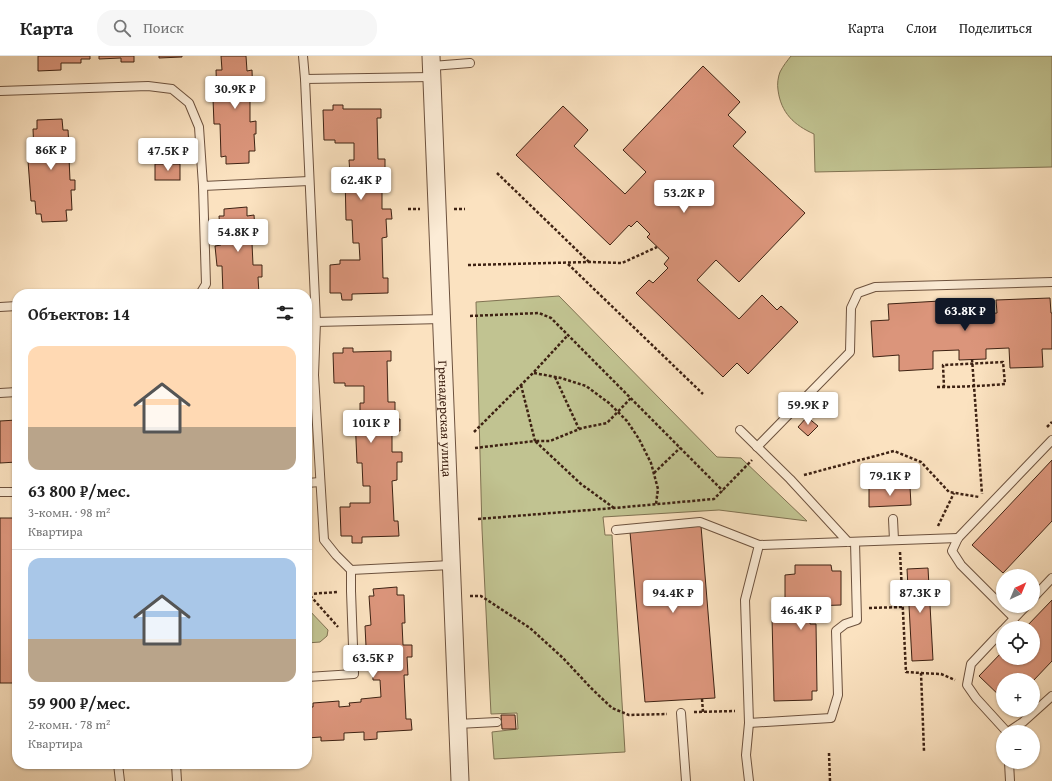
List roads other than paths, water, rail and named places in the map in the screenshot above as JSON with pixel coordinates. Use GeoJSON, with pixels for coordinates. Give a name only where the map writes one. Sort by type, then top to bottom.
{"type":"FeatureCollection","features":[{"type":"Feature","properties":{"kind":"street","name":"Гренадерская улица"},"geometry":{"type":"LineString","coordinates":[[432,66],[460,781]]}},
{"type":"Feature","properties":{"kind":"lane"},"geometry":{"type":"LineString","coordinates":[[303,56],[316,322],[312,364]]}},
{"type":"Feature","properties":{"kind":"lane"},"geometry":{"type":"LineString","coordinates":[[305,79],[470,63]]}},
{"type":"Feature","properties":{"kind":"lane"},"geometry":{"type":"LineString","coordinates":[[0,91],[148,86],[172,89],[189,103],[199,127],[203,186],[206,284],[203,289]]}},
{"type":"Feature","properties":{"kind":"lane"},"geometry":{"type":"LineString","coordinates":[[203,186],[309,181]]}},
{"type":"Feature","properties":{"kind":"lane"},"geometry":{"type":"LineString","coordinates":[[759,449],[850,352],[851,308],[858,293],[875,287],[1052,282]]}},
{"type":"Feature","properties":{"kind":"lane"},"geometry":{"type":"LineString","coordinates":[[0,307],[12,306]]}},
{"type":"Feature","properties":{"kind":"lane"},"geometry":{"type":"LineString","coordinates":[[316,322],[442,319]]}},
{"type":"Feature","properties":{"kind":"lane"},"geometry":{"type":"LineString","coordinates":[[312,387],[324,540],[351,570],[354,674],[312,677]]}},
{"type":"Feature","properties":{"kind":"lane"},"geometry":{"type":"LineString","coordinates":[[0,392],[12,392]]}},
{"type":"Feature","properties":{"kind":"lane"},"geometry":{"type":"LineString","coordinates":[[740,430],[852,542],[857,608],[857,620],[846,624],[836,631],[838,695],[831,718],[749,723]]}},
{"type":"Feature","properties":{"kind":"lane"},"geometry":{"type":"LineString","coordinates":[[1014,618],[961,565],[952,551],[958,538],[1052,440]]}},
{"type":"Feature","properties":{"kind":"lane"},"geometry":{"type":"LineString","coordinates":[[312,482],[320,482]]}},
{"type":"Feature","properties":{"kind":"lane"},"geometry":{"type":"LineString","coordinates":[[0,492],[12,492]]}},
{"type":"Feature","properties":{"kind":"lane"},"geometry":{"type":"LineString","coordinates":[[893,519],[897,540]]}},
{"type":"Feature","properties":{"kind":"lane"},"geometry":{"type":"LineString","coordinates":[[616,530],[700,522],[759,545],[958,538]]}},
{"type":"Feature","properties":{"kind":"lane"},"geometry":{"type":"LineString","coordinates":[[749,781],[746,755],[749,723],[745,600],[759,545]]}},
{"type":"Feature","properties":{"kind":"lane"},"geometry":{"type":"LineString","coordinates":[[351,570],[451,565]]}},
{"type":"Feature","properties":{"kind":"lane"},"geometry":{"type":"LineString","coordinates":[[1040,591],[1052,578]]}},
{"type":"Feature","properties":{"kind":"lane"},"geometry":{"type":"LineString","coordinates":[[1011,621],[1019,613]]}},
{"type":"Feature","properties":{"kind":"lane"},"geometry":{"type":"LineString","coordinates":[[996,637],[971,664],[967,685],[976,698],[1001,725]]}},
{"type":"Feature","properties":{"kind":"lane"},"geometry":{"type":"LineString","coordinates":[[1018,725],[1052,696]]}},
{"type":"Feature","properties":{"kind":"lane"},"geometry":{"type":"LineString","coordinates":[[681,713],[686,781]]}},
{"type":"Feature","properties":{"kind":"lane"},"geometry":{"type":"LineString","coordinates":[[457,724],[497,722]]}},
{"type":"Feature","properties":{"kind":"lane"},"geometry":{"type":"LineString","coordinates":[[119,769],[120,781]]}},
{"type":"Feature","properties":{"kind":"lane"},"geometry":{"type":"LineString","coordinates":[[176,769],[177,781]]}},
{"type":"Feature","properties":{"kind":"lane"},"geometry":{"type":"LineString","coordinates":[[1009,769],[1010,781]]}}]}
